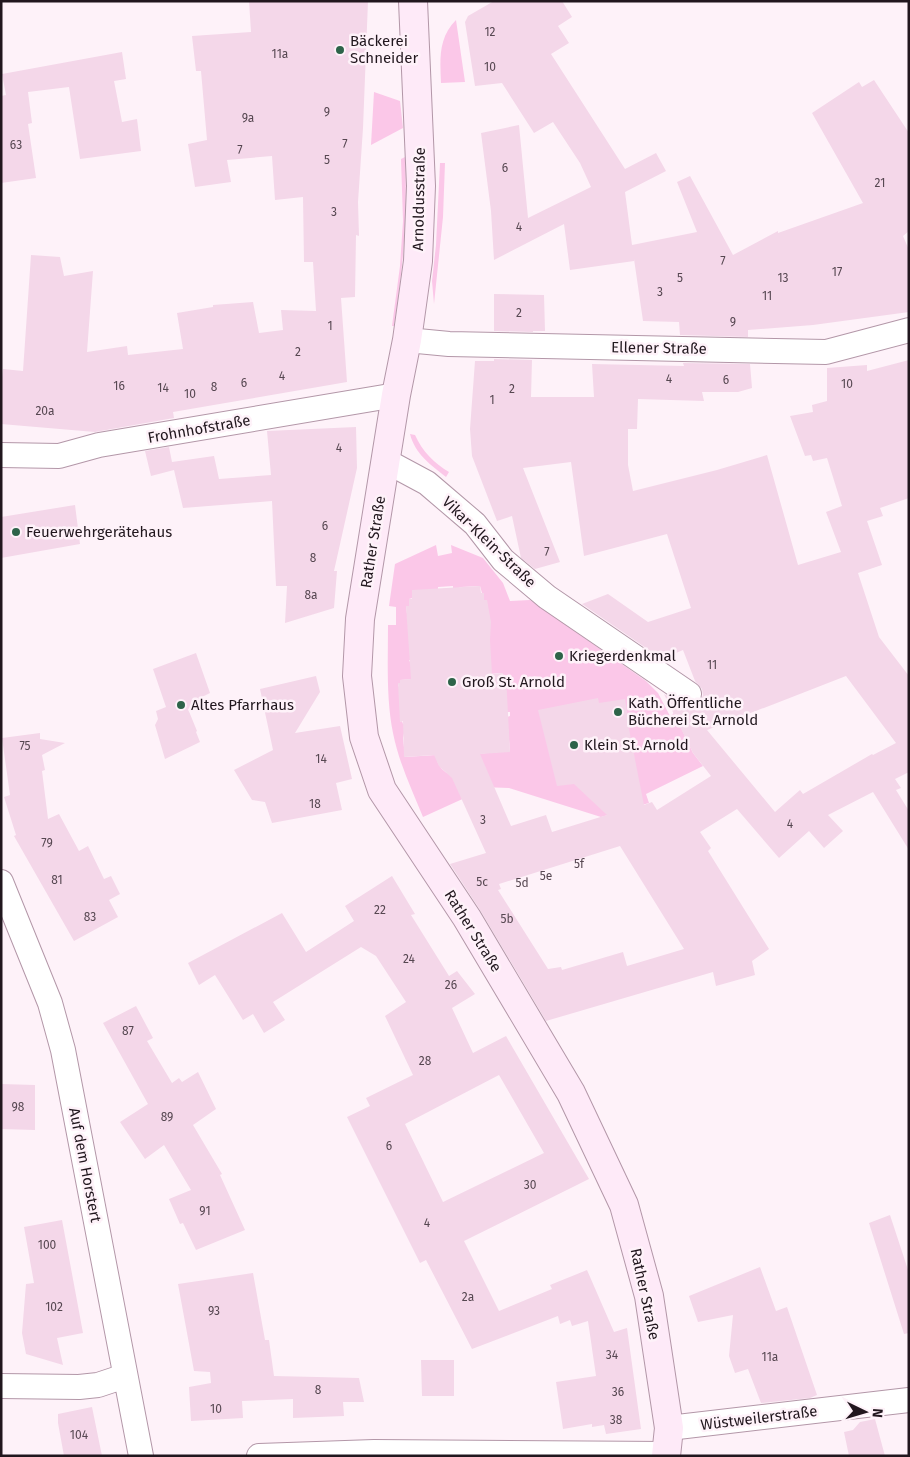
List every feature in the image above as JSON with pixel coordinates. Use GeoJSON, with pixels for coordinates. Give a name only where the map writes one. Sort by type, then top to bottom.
{"type":"FeatureCollection","features":[{"type":"Feature","properties":{"kind":"main road","name":"Arnoldusstraße"},"geometry":{"type":"LineString","coordinates":[[396,395],[407,340],[418,261],[421,186],[413,1]]}},
{"type":"Feature","properties":{"kind":"main road","name":"Rather Straße"},"geometry":{"type":"LineString","coordinates":[[396,395],[360,619],[357,676],[364,737],[382,790],[467,918],[571,1093],[624,1206],[649,1296],[668,1446]]}},
{"type":"Feature","properties":{"kind":"street","name":"Ellener Straße"},"geometry":{"type":"LineString","coordinates":[[407,340],[449,344],[826,352],[909,330]]}},
{"type":"Feature","properties":{"kind":"street","name":"Frohnhofstraße"},"geometry":{"type":"LineString","coordinates":[[1,455],[59,456],[99,445],[396,395]]}},
{"type":"Feature","properties":{"kind":"street","name":"Vikar-Klein-Straße"},"geometry":{"type":"LineString","coordinates":[[386,461],[427,483],[475,524],[503,560],[547,597],[689,694]]}},
{"type":"Feature","properties":{"kind":"street","name":"Auf dem Horstert"},"geometry":{"type":"LineString","coordinates":[[1,882],[50,1003],[63,1050],[141,1456]]}},
{"type":"Feature","properties":{"kind":"street"},"geometry":{"type":"LineString","coordinates":[[1,1386],[79,1387],[98,1384],[125,1376]]}},
{"type":"Feature","properties":{"kind":"street","name":"Wüstweilerstraße"},"geometry":{"type":"LineString","coordinates":[[259,1456],[668,1446],[909,1400]]}},
{"type":"Feature","properties":{"kind":"shaded area"},"geometry":{"type":"Polygon","coordinates":[[[456,20],[465,82],[441,83],[441,50],[446,34],[456,20]]]}},
{"type":"Feature","properties":{"kind":"shaded area"},"geometry":{"type":"Polygon","coordinates":[[[374,92],[400,101],[403,128],[371,145],[374,92]]]}},
{"type":"Feature","properties":{"kind":"shaded area"},"geometry":{"type":"Polygon","coordinates":[[[405,157],[404,241],[397,305],[394,326],[392,326],[400,266],[403,221],[401,159],[405,157]]]}},
{"type":"Feature","properties":{"kind":"shaded area"},"geometry":{"type":"Polygon","coordinates":[[[440,163],[445,163],[443,217],[434,304],[432,281],[436,245],[440,163]]]}},
{"type":"Feature","properties":{"kind":"shaded area"},"geometry":{"type":"Polygon","coordinates":[[[410,434],[415,435],[429,456],[449,472],[446,477],[420,453],[410,434]]]}},
{"type":"Feature","properties":{"kind":"shaded area"},"geometry":{"type":"Polygon","coordinates":[[[436,545],[438,556],[452,553],[451,545],[483,558],[503,583],[510,601],[530,600],[646,681],[658,693],[670,716],[674,713],[693,753],[703,766],[646,794],[649,803],[601,817],[509,788],[481,787],[480,791],[423,817],[399,755],[389,706],[388,625],[396,625],[396,607],[389,606],[395,564],[436,545]],[[453,586],[438,587],[438,591],[409,599],[409,606],[406,606],[413,660],[409,660],[413,662],[414,679],[400,680],[398,686],[400,687],[402,718],[400,718],[400,722],[402,721],[403,724],[406,724],[403,738],[405,757],[436,755],[442,768],[454,776],[476,754],[510,751],[507,717],[510,716],[510,712],[506,712],[504,681],[507,681],[508,676],[503,676],[503,673],[488,674],[487,600],[484,600],[480,586],[461,587],[453,590],[453,586]]]}},
{"type":"Feature","properties":{"kind":"building"},"geometry":{"type":"Polygon","coordinates":[[[249,1],[368,1],[358,202],[359,236],[356,235],[355,297],[341,298],[347,382],[173,412],[174,418],[95,432],[1,424],[3,369],[23,371],[31,255],[60,257],[64,276],[93,271],[87,352],[127,346],[128,355],[183,349],[177,313],[213,307],[213,305],[253,302],[259,333],[283,330],[281,310],[316,311],[313,262],[304,262],[303,197],[275,200],[272,156],[227,160],[231,182],[195,187],[188,144],[207,140],[201,71],[196,71],[192,36],[251,32],[249,1]]]}},
{"type":"Feature","properties":{"kind":"building"},"geometry":{"type":"Polygon","coordinates":[[[494,1],[562,1],[572,17],[558,26],[569,43],[551,54],[625,169],[656,153],[666,171],[625,192],[632,245],[697,232],[677,182],[690,176],[733,255],[778,231],[778,233],[863,203],[812,113],[859,82],[862,87],[874,80],[909,133],[909,231],[903,236],[909,250],[909,312],[813,325],[748,330],[748,337],[680,335],[679,322],[643,321],[634,259],[634,261],[570,270],[564,224],[494,260],[491,211],[481,133],[519,125],[528,218],[591,187],[580,163],[553,122],[534,133],[502,83],[475,86],[465,22],[468,16],[494,1]]]}},
{"type":"Feature","properties":{"kind":"building"},"geometry":{"type":"Polygon","coordinates":[[[122,52],[126,79],[114,81],[122,122],[137,119],[141,151],[80,159],[69,87],[28,92],[32,123],[28,124],[36,178],[1,183],[1,96],[6,95],[2,74],[122,52]]]}},
{"type":"Feature","properties":{"kind":"building"},"geometry":{"type":"Polygon","coordinates":[[[494,294],[544,295],[545,331],[494,331],[494,294]]]}},
{"type":"Feature","properties":{"kind":"building"},"geometry":{"type":"Polygon","coordinates":[[[494,359],[532,360],[531,397],[594,397],[592,364],[684,366],[683,363],[750,364],[752,388],[738,392],[702,392],[704,401],[638,399],[637,429],[628,429],[628,465],[633,491],[717,470],[767,455],[798,565],[841,552],[826,512],[842,506],[827,458],[813,461],[811,455],[805,456],[790,416],[813,412],[812,405],[827,401],[827,368],[867,365],[867,371],[909,360],[909,498],[880,508],[883,516],[867,521],[882,565],[858,573],[879,637],[909,676],[909,772],[895,779],[901,788],[896,790],[909,811],[909,850],[873,792],[828,815],[843,831],[824,848],[809,831],[779,858],[737,809],[700,832],[711,848],[708,851],[769,949],[752,961],[755,975],[716,986],[713,972],[546,1021],[480,910],[450,864],[486,853],[452,778],[439,766],[434,755],[404,757],[403,721],[400,722],[398,683],[400,683],[400,680],[411,679],[406,606],[409,606],[409,599],[412,599],[412,590],[480,586],[481,593],[484,593],[484,600],[487,600],[491,622],[492,674],[503,673],[503,676],[506,676],[510,752],[480,754],[511,826],[546,815],[552,832],[607,815],[574,784],[557,786],[538,710],[598,698],[599,703],[625,699],[644,805],[652,802],[657,810],[711,776],[693,753],[664,694],[687,708],[694,707],[701,701],[702,689],[695,681],[683,650],[662,659],[582,604],[608,594],[648,622],[691,608],[667,534],[584,556],[571,462],[523,468],[560,562],[535,569],[521,558],[512,516],[497,521],[472,456],[470,429],[475,361],[494,361],[494,359]],[[846,676],[707,730],[775,812],[800,790],[803,794],[872,754],[896,743],[846,676]],[[620,846],[499,884],[501,889],[498,890],[548,969],[561,967],[562,970],[623,952],[627,966],[684,949],[620,846]]]}},
{"type":"Feature","properties":{"kind":"building"},"geometry":{"type":"Polygon","coordinates":[[[356,427],[357,468],[334,571],[337,571],[334,608],[285,623],[287,586],[276,586],[272,501],[183,508],[174,470],[151,476],[145,451],[169,447],[172,462],[214,456],[219,479],[271,475],[267,431],[356,427]]]}},
{"type":"Feature","properties":{"kind":"building"},"geometry":{"type":"Polygon","coordinates":[[[75,505],[80,544],[1,558],[1,517],[75,505]]]}},
{"type":"Feature","properties":{"kind":"building","name":"Altes Pfarrhaus"},"geometry":{"type":"Polygon","coordinates":[[[196,653],[210,693],[202,697],[203,702],[188,709],[200,742],[165,759],[155,725],[158,719],[156,711],[166,707],[153,669],[196,653]]]}},
{"type":"Feature","properties":{"kind":"building"},"geometry":{"type":"Polygon","coordinates":[[[316,676],[320,692],[295,733],[340,726],[352,779],[336,783],[342,810],[272,823],[265,802],[252,800],[234,770],[273,750],[260,689],[316,676]]]}},
{"type":"Feature","properties":{"kind":"building"},"geometry":{"type":"Polygon","coordinates":[[[40,733],[40,739],[65,743],[42,755],[45,770],[42,771],[48,819],[59,814],[79,851],[88,846],[104,879],[111,876],[120,894],[109,900],[118,917],[74,941],[14,836],[16,835],[4,797],[10,795],[2,738],[40,733]]]}},
{"type":"Feature","properties":{"kind":"building"},"geometry":{"type":"Polygon","coordinates":[[[392,876],[415,914],[411,915],[449,976],[457,971],[475,994],[452,1008],[473,1053],[506,1036],[589,1179],[464,1241],[499,1311],[552,1289],[550,1285],[587,1270],[614,1332],[627,1328],[641,1429],[606,1434],[604,1425],[592,1427],[592,1424],[563,1429],[556,1382],[596,1376],[588,1321],[572,1326],[570,1320],[560,1324],[558,1316],[472,1349],[426,1260],[420,1263],[347,1117],[370,1106],[366,1098],[413,1075],[385,1016],[406,1002],[376,956],[361,947],[273,1002],[285,1020],[264,1033],[253,1014],[243,1020],[215,975],[199,985],[188,963],[282,913],[306,952],[354,921],[345,906],[392,876]],[[499,1075],[405,1124],[443,1202],[544,1153],[499,1075]]]}},
{"type":"Feature","properties":{"kind":"building"},"geometry":{"type":"Polygon","coordinates":[[[136,1006],[153,1038],[147,1041],[172,1083],[179,1078],[182,1082],[198,1072],[216,1109],[193,1125],[222,1174],[220,1175],[245,1230],[196,1250],[183,1223],[180,1224],[169,1199],[191,1190],[164,1145],[145,1159],[120,1122],[148,1104],[103,1023],[136,1006]]]}},
{"type":"Feature","properties":{"kind":"building"},"geometry":{"type":"Polygon","coordinates":[[[1,1084],[35,1085],[35,1130],[1,1129],[1,1084]]]}},
{"type":"Feature","properties":{"kind":"building"},"geometry":{"type":"Polygon","coordinates":[[[890,1215],[909,1273],[909,1333],[904,1334],[869,1223],[890,1215]]]}},
{"type":"Feature","properties":{"kind":"building"},"geometry":{"type":"Polygon","coordinates":[[[62,1220],[83,1333],[57,1338],[63,1365],[26,1354],[22,1333],[26,1284],[34,1283],[24,1227],[62,1220]]]}},
{"type":"Feature","properties":{"kind":"building"},"geometry":{"type":"Polygon","coordinates":[[[760,1267],[776,1311],[787,1307],[817,1395],[810,1398],[761,1403],[748,1369],[735,1373],[729,1356],[733,1315],[698,1322],[689,1296],[760,1267]]]}},
{"type":"Feature","properties":{"kind":"building"},"geometry":{"type":"Polygon","coordinates":[[[253,1273],[265,1340],[269,1340],[274,1376],[359,1378],[364,1402],[343,1402],[344,1416],[293,1418],[293,1399],[242,1401],[243,1418],[191,1421],[189,1387],[211,1383],[210,1372],[194,1371],[178,1284],[253,1273]]]}},
{"type":"Feature","properties":{"kind":"building"},"geometry":{"type":"Polygon","coordinates":[[[421,1360],[454,1360],[454,1396],[422,1396],[421,1360]]]}},
{"type":"Feature","properties":{"kind":"building"},"geometry":{"type":"Polygon","coordinates":[[[92,1407],[102,1456],[64,1456],[58,1414],[92,1407]]]}},
{"type":"Feature","properties":{"kind":"building"},"geometry":{"type":"Polygon","coordinates":[[[875,1419],[885,1456],[849,1456],[844,1432],[853,1430],[860,1422],[875,1419]]]}},
{"type":"Feature","properties":{"kind":"place","name":"Bäckerei Schneider"},"geometry":{"type":"Point","coordinates":[340,50]}},
{"type":"Feature","properties":{"kind":"place","name":"Feuerwehrgerätehaus"},"geometry":{"type":"Point","coordinates":[16,532]}},
{"type":"Feature","properties":{"kind":"place","name":"Kriegerdenkmal"},"geometry":{"type":"Point","coordinates":[559,656]}},
{"type":"Feature","properties":{"kind":"place","name":"Groß St. Arnold"},"geometry":{"type":"Point","coordinates":[452,682]}},
{"type":"Feature","properties":{"kind":"place","name":"Altes Pfarrhaus"},"geometry":{"type":"Point","coordinates":[181,705]}},
{"type":"Feature","properties":{"kind":"place","name":"Kath. Öffentliche Bücherei St. Arnold"},"geometry":{"type":"Point","coordinates":[618,712]}},
{"type":"Feature","properties":{"kind":"place","name":"Klein St. Arnold"},"geometry":{"type":"Point","coordinates":[574,745]}}]}
